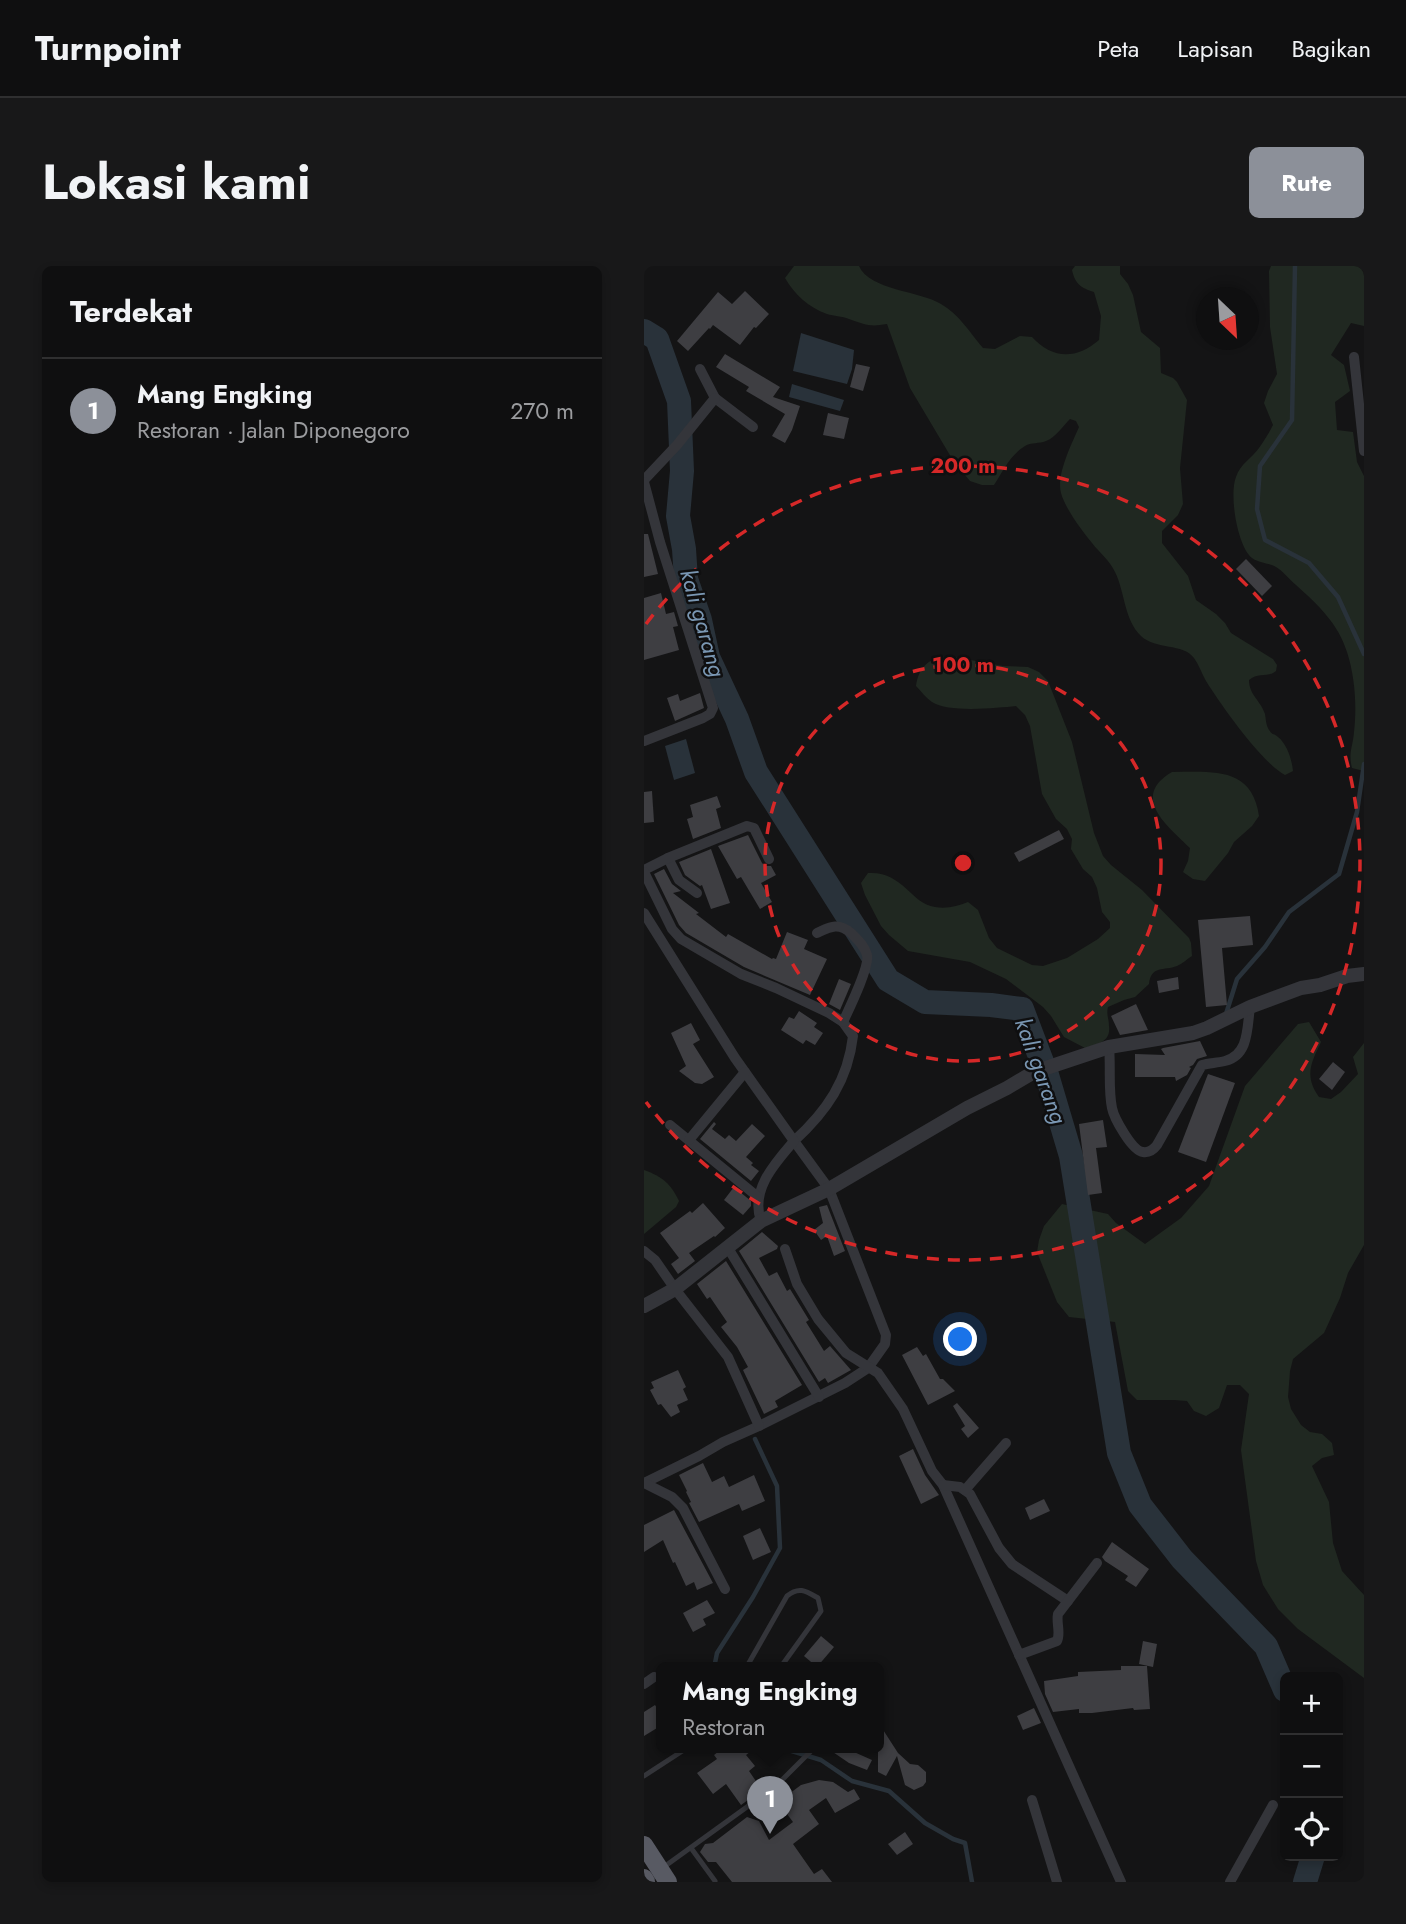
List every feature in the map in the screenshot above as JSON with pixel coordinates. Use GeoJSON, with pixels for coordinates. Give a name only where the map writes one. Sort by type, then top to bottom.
{"type":"FeatureCollection","features":[{"type":"Feature","properties":{"kind":"highway"},"geometry":{"type":"LineString","coordinates":[[644,1845],[654,1879]]}},
{"type":"Feature","properties":{"kind":"street"},"geometry":{"type":"LineString","coordinates":[[1354,358],[1364,451]]}},
{"type":"Feature","properties":{"kind":"street"},"geometry":{"type":"LineString","coordinates":[[700,369],[715,398],[753,427]]}},
{"type":"Feature","properties":{"kind":"street"},"geometry":{"type":"LineString","coordinates":[[644,741],[704,718],[713,708],[660,542],[644,481],[681,441],[715,398]]}},
{"type":"Feature","properties":{"kind":"street"},"geometry":{"type":"LineString","coordinates":[[761,1221],[757,1204],[767,1176],[776,1161],[825,1109],[849,1064],[853,1036],[843,1022],[812,1004],[741,974],[681,939],[672,929],[644,871],[668,858],[747,826],[754,828],[769,859]]}},
{"type":"Feature","properties":{"kind":"street"},"geometry":{"type":"LineString","coordinates":[[668,858],[678,880],[697,893]]}},
{"type":"Feature","properties":{"kind":"street"},"geometry":{"type":"LineString","coordinates":[[644,913],[745,1072],[829,1189],[886,1335],[885,1344],[868,1368],[845,1383],[723,1441],[644,1483]]}},
{"type":"Feature","properties":{"kind":"street"},"geometry":{"type":"LineString","coordinates":[[817,933],[834,925],[841,926],[853,935],[867,953],[867,966],[843,1022]]}},
{"type":"Feature","properties":{"kind":"street"},"geometry":{"type":"LineString","coordinates":[[644,1306],[675,1289],[761,1221],[829,1189],[1034,1072],[1078,1058],[1193,1033],[1301,988],[1364,974]]}},
{"type":"Feature","properties":{"kind":"street"},"geometry":{"type":"LineString","coordinates":[[1110,1052],[1111,1103],[1114,1117],[1135,1149],[1147,1152],[1157,1145],[1202,1065],[1226,1061],[1240,1053],[1246,1038],[1250,1007]]}},
{"type":"Feature","properties":{"kind":"street"},"geometry":{"type":"LineString","coordinates":[[688,1140],[745,1072]]}},
{"type":"Feature","properties":{"kind":"street"},"geometry":{"type":"LineString","coordinates":[[670,1125],[758,1198]]}},
{"type":"Feature","properties":{"kind":"street"},"geometry":{"type":"LineString","coordinates":[[728,1248],[819,1397]]}},
{"type":"Feature","properties":{"kind":"street"},"geometry":{"type":"LineString","coordinates":[[785,1249],[797,1284],[825,1328],[846,1353],[878,1373],[899,1402],[932,1471],[943,1485],[1121,1882]]}},
{"type":"Feature","properties":{"kind":"street"},"geometry":{"type":"LineString","coordinates":[[644,1251],[655,1260],[728,1357],[759,1426]]}},
{"type":"Feature","properties":{"kind":"street"},"geometry":{"type":"LineString","coordinates":[[965,1490],[1006,1443]]}},
{"type":"Feature","properties":{"kind":"street"},"geometry":{"type":"LineString","coordinates":[[644,1483],[672,1497],[683,1508],[725,1588]]}},
{"type":"Feature","properties":{"kind":"street"},"geometry":{"type":"LineString","coordinates":[[943,1485],[960,1487],[970,1494],[999,1548],[1012,1563],[1068,1601]]}},
{"type":"Feature","properties":{"kind":"street"},"geometry":{"type":"LineString","coordinates":[[1019,1655],[1057,1641],[1058,1615],[1097,1563]]}},
{"type":"Feature","properties":{"kind":"street"},"geometry":{"type":"LineString","coordinates":[[644,1684],[654,1677]]}},
{"type":"Feature","properties":{"kind":"street"},"geometry":{"type":"LineString","coordinates":[[1032,1800],[1057,1882]]}},
{"type":"Feature","properties":{"kind":"street"},"geometry":{"type":"LineString","coordinates":[[1230,1882],[1273,1805]]}},
{"type":"Feature","properties":{"kind":"lane"},"geometry":{"type":"LineString","coordinates":[[749,1662],[787,1596],[795,1590],[804,1590],[818,1598],[821,1611],[784,1662]]}},
{"type":"Feature","properties":{"kind":"lane"},"geometry":{"type":"LineString","coordinates":[[644,1776],[679,1753]]}},
{"type":"Feature","properties":{"kind":"lane"},"geometry":{"type":"LineString","coordinates":[[654,1879],[776,1786],[810,1753]]}},
{"type":"Feature","properties":{"kind":"lane"},"geometry":{"type":"LineString","coordinates":[[691,1849],[715,1881]]}},
{"type":"Feature","properties":{"kind":"shaded area"},"geometry":{"type":"Polygon","coordinates":[[[794,266],[859,266],[873,280],[941,304],[959,318],[983,348],[995,349],[1020,336],[1032,337],[1056,353],[1073,354],[1099,340],[1101,316],[1094,292],[1079,285],[1072,270],[1075,266],[1120,266],[1120,274],[1133,295],[1141,332],[1160,348],[1161,373],[1177,382],[1187,400],[1180,468],[1183,504],[1178,515],[1162,531],[1162,543],[1188,576],[1196,600],[1216,614],[1231,633],[1273,659],[1277,665],[1273,673],[1249,680],[1253,694],[1265,714],[1269,730],[1286,748],[1293,771],[1285,775],[1265,759],[1221,704],[1189,653],[1147,640],[1135,629],[1113,568],[1079,526],[1061,493],[1063,468],[1079,427],[1076,421],[1070,419],[1056,435],[1020,450],[994,485],[970,481],[954,462],[910,388],[887,324],[864,324],[814,308],[793,290],[785,278],[794,266]]]}},
{"type":"Feature","properties":{"kind":"shaded area"},"geometry":{"type":"Polygon","coordinates":[[[1271,266],[1364,266],[1364,326],[1351,323],[1331,355],[1344,365],[1350,391],[1335,402],[1337,430],[1353,432],[1357,462],[1364,476],[1364,771],[1352,768],[1351,763],[1355,692],[1350,662],[1338,632],[1319,607],[1281,571],[1252,558],[1238,532],[1233,495],[1236,477],[1273,425],[1264,403],[1277,374],[1270,327],[1271,266]]]}},
{"type":"Feature","properties":{"kind":"shaded area"},"geometry":{"type":"Polygon","coordinates":[[[801,333],[854,350],[847,384],[793,371],[801,333]]]}},
{"type":"Feature","properties":{"kind":"shaded area"},"geometry":{"type":"Polygon","coordinates":[[[792,384],[844,400],[840,411],[789,397],[792,384]]]}},
{"type":"Feature","properties":{"kind":"shaded area"},"geometry":{"type":"Polygon","coordinates":[[[949,656],[1003,666],[1028,667],[1039,672],[1048,681],[1072,742],[1094,833],[1103,856],[1142,890],[1191,943],[1192,956],[1177,966],[1155,971],[1149,984],[1135,997],[1108,1007],[1108,1036],[1099,1043],[1085,1048],[1064,1037],[1043,1007],[1006,979],[970,962],[908,951],[881,926],[865,895],[861,883],[868,873],[890,877],[919,900],[935,907],[944,908],[968,902],[978,910],[989,938],[997,948],[1032,965],[1043,966],[1067,958],[1098,939],[1110,928],[1110,922],[1102,912],[1092,877],[1083,869],[1071,849],[1072,839],[1067,829],[1056,819],[1042,794],[1030,726],[1025,715],[1016,706],[949,708],[930,700],[916,686],[926,664],[949,656]]]}},
{"type":"Feature","properties":{"kind":"shaded area"},"geometry":{"type":"Polygon","coordinates":[[[686,739],[695,773],[674,780],[665,746],[686,739]]]}},
{"type":"Feature","properties":{"kind":"shaded area"},"geometry":{"type":"Polygon","coordinates":[[[1172,772],[1228,775],[1248,788],[1255,800],[1259,816],[1234,842],[1205,881],[1193,879],[1183,872],[1190,848],[1164,821],[1153,801],[1154,791],[1172,772]]]}},
{"type":"Feature","properties":{"kind":"shaded area"},"geometry":{"type":"Polygon","coordinates":[[[1309,1022],[1321,1042],[1314,1056],[1310,1076],[1319,1097],[1331,1099],[1358,1074],[1353,1057],[1364,1043],[1364,1245],[1348,1273],[1324,1333],[1293,1359],[1288,1397],[1291,1409],[1301,1425],[1310,1432],[1322,1434],[1332,1443],[1334,1455],[1322,1458],[1312,1466],[1329,1502],[1333,1543],[1342,1571],[1364,1595],[1364,1678],[1298,1629],[1278,1609],[1263,1585],[1256,1561],[1241,1450],[1249,1394],[1240,1385],[1227,1385],[1219,1408],[1206,1416],[1194,1411],[1187,1401],[1137,1400],[1128,1391],[1115,1322],[1069,1317],[1057,1302],[1037,1252],[1044,1226],[1062,1204],[1108,1214],[1145,1244],[1181,1218],[1209,1186],[1245,1086],[1298,1024],[1309,1022]]]}},
{"type":"Feature","properties":{"kind":"shaded area"},"geometry":{"type":"Polygon","coordinates":[[[644,1170],[665,1181],[679,1201],[676,1207],[644,1234],[644,1170]]]}},
{"type":"Feature","properties":{"kind":"building"},"geometry":{"type":"Polygon","coordinates":[[[745,291],[769,314],[740,345],[713,325],[688,351],[677,341],[718,292],[732,304],[745,291]]]}},
{"type":"Feature","properties":{"kind":"building"},"geometry":{"type":"Polygon","coordinates":[[[725,354],[780,387],[773,397],[800,406],[785,443],[772,436],[785,414],[746,391],[749,387],[716,367],[725,354]]]}},
{"type":"Feature","properties":{"kind":"building"},"geometry":{"type":"Polygon","coordinates":[[[856,364],[870,367],[863,391],[850,387],[856,364]]]}},
{"type":"Feature","properties":{"kind":"building"},"geometry":{"type":"Polygon","coordinates":[[[828,413],[849,418],[844,439],[823,435],[828,413]]]}},
{"type":"Feature","properties":{"kind":"building"},"geometry":{"type":"Polygon","coordinates":[[[644,534],[648,534],[658,574],[644,577],[644,534]]]}},
{"type":"Feature","properties":{"kind":"building"},"geometry":{"type":"Polygon","coordinates":[[[1246,559],[1272,586],[1262,596],[1236,569],[1246,559]]]}},
{"type":"Feature","properties":{"kind":"building"},"geometry":{"type":"Polygon","coordinates":[[[661,593],[666,614],[674,612],[678,626],[673,627],[679,650],[644,660],[644,598],[661,593]]]}},
{"type":"Feature","properties":{"kind":"building"},"geometry":{"type":"Polygon","coordinates":[[[700,693],[704,708],[675,721],[667,698],[678,694],[680,701],[700,693]]]}},
{"type":"Feature","properties":{"kind":"building"},"geometry":{"type":"Polygon","coordinates":[[[652,791],[654,822],[644,823],[644,792],[652,791]]]}},
{"type":"Feature","properties":{"kind":"building"},"geometry":{"type":"Polygon","coordinates":[[[717,796],[721,807],[716,809],[721,828],[693,839],[687,819],[693,817],[690,805],[717,796]]]}},
{"type":"Feature","properties":{"kind":"building"},"geometry":{"type":"Polygon","coordinates":[[[1059,830],[1064,839],[1019,862],[1014,853],[1059,830]]]}},
{"type":"Feature","properties":{"kind":"building"},"geometry":{"type":"Polygon","coordinates":[[[748,835],[762,863],[771,866],[776,875],[761,883],[772,902],[760,909],[741,877],[737,879],[718,846],[748,835]]]}},
{"type":"Feature","properties":{"kind":"building"},"geometry":{"type":"Polygon","coordinates":[[[711,849],[730,903],[711,909],[702,885],[685,875],[679,862],[711,849]]]}},
{"type":"Feature","properties":{"kind":"building"},"geometry":{"type":"Polygon","coordinates":[[[664,869],[672,884],[681,891],[673,893],[726,937],[728,934],[772,959],[776,959],[787,932],[808,940],[804,949],[827,959],[810,995],[744,967],[686,933],[679,925],[654,874],[664,869]]]}},
{"type":"Feature","properties":{"kind":"building"},"geometry":{"type":"Polygon","coordinates":[[[1250,916],[1253,945],[1222,948],[1227,1005],[1206,1007],[1198,920],[1250,916]]]}},
{"type":"Feature","properties":{"kind":"building"},"geometry":{"type":"Polygon","coordinates":[[[1178,977],[1179,989],[1159,993],[1157,981],[1178,977]]]}},
{"type":"Feature","properties":{"kind":"building"},"geometry":{"type":"Polygon","coordinates":[[[839,979],[851,984],[840,1010],[829,1004],[839,979]]]}},
{"type":"Feature","properties":{"kind":"building"},"geometry":{"type":"Polygon","coordinates":[[[1136,1004],[1148,1030],[1120,1035],[1111,1016],[1136,1004]]]}},
{"type":"Feature","properties":{"kind":"building"},"geometry":{"type":"Polygon","coordinates":[[[799,1011],[817,1023],[814,1027],[823,1033],[815,1045],[806,1040],[803,1044],[781,1030],[789,1017],[794,1019],[799,1011]]]}},
{"type":"Feature","properties":{"kind":"building"},"geometry":{"type":"Polygon","coordinates":[[[691,1023],[700,1040],[693,1044],[714,1077],[702,1084],[695,1083],[679,1071],[686,1066],[671,1033],[691,1023]]]}},
{"type":"Feature","properties":{"kind":"building"},"geometry":{"type":"Polygon","coordinates":[[[1200,1041],[1207,1056],[1197,1059],[1189,1067],[1191,1068],[1187,1075],[1176,1081],[1175,1077],[1135,1077],[1135,1054],[1165,1055],[1161,1049],[1163,1048],[1200,1041]]]}},
{"type":"Feature","properties":{"kind":"building"},"geometry":{"type":"Polygon","coordinates":[[[1333,1062],[1345,1072],[1332,1090],[1319,1079],[1333,1062]]]}},
{"type":"Feature","properties":{"kind":"building"},"geometry":{"type":"Polygon","coordinates":[[[1208,1074],[1235,1083],[1206,1162],[1178,1152],[1208,1074]]]}},
{"type":"Feature","properties":{"kind":"building"},"geometry":{"type":"Polygon","coordinates":[[[1103,1120],[1107,1147],[1096,1148],[1102,1193],[1088,1195],[1079,1124],[1103,1120]]]}},
{"type":"Feature","properties":{"kind":"building"},"geometry":{"type":"Polygon","coordinates":[[[714,1122],[716,1124],[712,1129],[725,1139],[729,1135],[736,1141],[752,1124],[765,1136],[746,1157],[759,1171],[751,1181],[700,1139],[714,1122]]]}},
{"type":"Feature","properties":{"kind":"building"},"geometry":{"type":"Polygon","coordinates":[[[734,1187],[751,1201],[751,1206],[743,1215],[724,1200],[734,1187]]]}},
{"type":"Feature","properties":{"kind":"building"},"geometry":{"type":"Polygon","coordinates":[[[703,1203],[725,1228],[689,1253],[695,1261],[678,1274],[671,1264],[679,1258],[660,1233],[703,1203]]]}},
{"type":"Feature","properties":{"kind":"building"},"geometry":{"type":"Polygon","coordinates":[[[827,1205],[845,1251],[834,1256],[827,1236],[821,1240],[814,1230],[823,1223],[819,1207],[827,1205]]]}},
{"type":"Feature","properties":{"kind":"building"},"geometry":{"type":"Polygon","coordinates":[[[762,1232],[778,1246],[759,1258],[769,1276],[777,1272],[787,1291],[790,1289],[809,1320],[806,1322],[824,1351],[830,1346],[851,1370],[828,1383],[825,1378],[819,1382],[739,1251],[762,1232]]]}},
{"type":"Feature","properties":{"kind":"building"},"geometry":{"type":"Polygon","coordinates":[[[726,1261],[802,1385],[775,1401],[778,1407],[764,1414],[743,1370],[748,1367],[721,1327],[727,1322],[710,1297],[707,1299],[697,1284],[726,1261]]]}},
{"type":"Feature","properties":{"kind":"building"},"geometry":{"type":"Polygon","coordinates":[[[917,1347],[923,1356],[926,1354],[940,1379],[955,1391],[928,1405],[902,1355],[917,1347]]]}},
{"type":"Feature","properties":{"kind":"building"},"geometry":{"type":"Polygon","coordinates":[[[678,1370],[686,1387],[683,1389],[688,1400],[677,1405],[680,1412],[671,1417],[661,1404],[658,1405],[650,1390],[654,1388],[651,1382],[678,1370]]]}},
{"type":"Feature","properties":{"kind":"building"},"geometry":{"type":"Polygon","coordinates":[[[957,1403],[979,1428],[968,1438],[961,1429],[965,1426],[953,1406],[957,1403]]]}},
{"type":"Feature","properties":{"kind":"building"},"geometry":{"type":"Polygon","coordinates":[[[913,1449],[925,1475],[939,1495],[921,1504],[899,1456],[913,1449]]]}},
{"type":"Feature","properties":{"kind":"building"},"geometry":{"type":"Polygon","coordinates":[[[703,1463],[712,1482],[724,1476],[729,1487],[754,1475],[765,1501],[742,1511],[739,1504],[699,1522],[679,1475],[703,1463]]]}},
{"type":"Feature","properties":{"kind":"building"},"geometry":{"type":"Polygon","coordinates":[[[1044,1499],[1050,1511],[1030,1520],[1025,1508],[1044,1499]]]}},
{"type":"Feature","properties":{"kind":"building"},"geometry":{"type":"Polygon","coordinates":[[[674,1510],[713,1583],[697,1590],[694,1582],[686,1586],[663,1540],[644,1552],[644,1525],[674,1510]]]}},
{"type":"Feature","properties":{"kind":"building"},"geometry":{"type":"Polygon","coordinates":[[[760,1528],[771,1552],[753,1560],[743,1536],[760,1528]]]}},
{"type":"Feature","properties":{"kind":"building"},"geometry":{"type":"Polygon","coordinates":[[[1112,1542],[1149,1569],[1136,1587],[1125,1580],[1128,1576],[1102,1557],[1112,1542]]]}},
{"type":"Feature","properties":{"kind":"building"},"geometry":{"type":"Polygon","coordinates":[[[707,1600],[715,1613],[703,1619],[706,1625],[693,1632],[683,1613],[707,1600]]]}},
{"type":"Feature","properties":{"kind":"building"},"geometry":{"type":"Polygon","coordinates":[[[821,1636],[834,1647],[821,1662],[811,1662],[804,1656],[821,1636]]]}},
{"type":"Feature","properties":{"kind":"building"},"geometry":{"type":"Polygon","coordinates":[[[1143,1641],[1157,1644],[1153,1667],[1139,1664],[1143,1641]]]}},
{"type":"Feature","properties":{"kind":"building"},"geometry":{"type":"Polygon","coordinates":[[[1121,1666],[1147,1666],[1150,1709],[1133,1708],[1092,1713],[1079,1713],[1079,1709],[1053,1712],[1045,1694],[1044,1681],[1078,1676],[1078,1672],[1121,1670],[1121,1666]]]}},
{"type":"Feature","properties":{"kind":"building"},"geometry":{"type":"Polygon","coordinates":[[[656,1706],[656,1729],[644,1736],[644,1712],[656,1706]]]}},
{"type":"Feature","properties":{"kind":"building"},"geometry":{"type":"Polygon","coordinates":[[[1034,1708],[1041,1723],[1023,1730],[1017,1716],[1034,1708]]]}},
{"type":"Feature","properties":{"kind":"building"},"geometry":{"type":"Polygon","coordinates":[[[884,1731],[898,1753],[910,1764],[918,1765],[926,1772],[926,1782],[914,1790],[905,1785],[897,1756],[886,1776],[878,1772],[878,1753],[884,1753],[884,1731]]]}},
{"type":"Feature","properties":{"kind":"building"},"geometry":{"type":"Polygon","coordinates":[[[749,1753],[746,1755],[755,1766],[749,1771],[762,1790],[741,1805],[726,1784],[713,1794],[697,1773],[717,1759],[714,1755],[749,1753]]]}},
{"type":"Feature","properties":{"kind":"building"},"geometry":{"type":"Polygon","coordinates":[[[834,1753],[856,1753],[872,1760],[867,1770],[834,1753]]]}},
{"type":"Feature","properties":{"kind":"building"},"geometry":{"type":"Polygon","coordinates":[[[819,1780],[833,1782],[848,1792],[854,1789],[860,1799],[835,1813],[826,1798],[809,1810],[819,1824],[793,1844],[814,1874],[822,1869],[832,1882],[732,1882],[716,1862],[708,1862],[700,1852],[705,1844],[713,1843],[747,1817],[759,1821],[769,1840],[793,1822],[778,1802],[801,1785],[819,1780]]]}},
{"type":"Feature","properties":{"kind":"building"},"geometry":{"type":"Polygon","coordinates":[[[905,1832],[913,1844],[897,1855],[888,1844],[905,1832]]]}},
{"type":"Feature","properties":{"kind":"waterway"},"geometry":{"type":"LineString","coordinates":[[1295,266],[1292,420],[1260,466],[1257,509],[1265,540],[1309,563],[1338,597],[1364,654]]}},
{"type":"Feature","properties":{"kind":"waterway","name":"kali garang"},"geometry":{"type":"LineString","coordinates":[[644,331],[657,339],[679,401],[682,471],[678,516],[686,579],[700,620],[708,657],[737,719],[756,772],[888,980],[925,1002],[1022,1009],[1047,1075],[1071,1156],[1119,1453],[1140,1505],[1182,1559],[1266,1646],[1280,1678]]}},
{"type":"Feature","properties":{"kind":"waterway"},"geometry":{"type":"LineString","coordinates":[[1226,1014],[1237,979],[1265,947],[1289,912],[1339,874],[1357,812],[1364,764]]}},
{"type":"Feature","properties":{"kind":"waterway"},"geometry":{"type":"LineString","coordinates":[[715,1662],[717,1653],[780,1548],[777,1486],[755,1439]]}},
{"type":"Feature","properties":{"kind":"waterway"},"geometry":{"type":"LineString","coordinates":[[798,1753],[821,1760],[852,1781],[889,1791],[925,1823],[965,1843],[972,1882]]}},
{"type":"Feature","properties":{"kind":"waterway","name":"kali garang"},"geometry":{"type":"LineString","coordinates":[[1305,1882],[1311,1861]]}},
{"type":"Feature","properties":{"kind":"place","name":"Mang Engking"},"geometry":{"type":"Point","coordinates":[770,1834]}}]}
